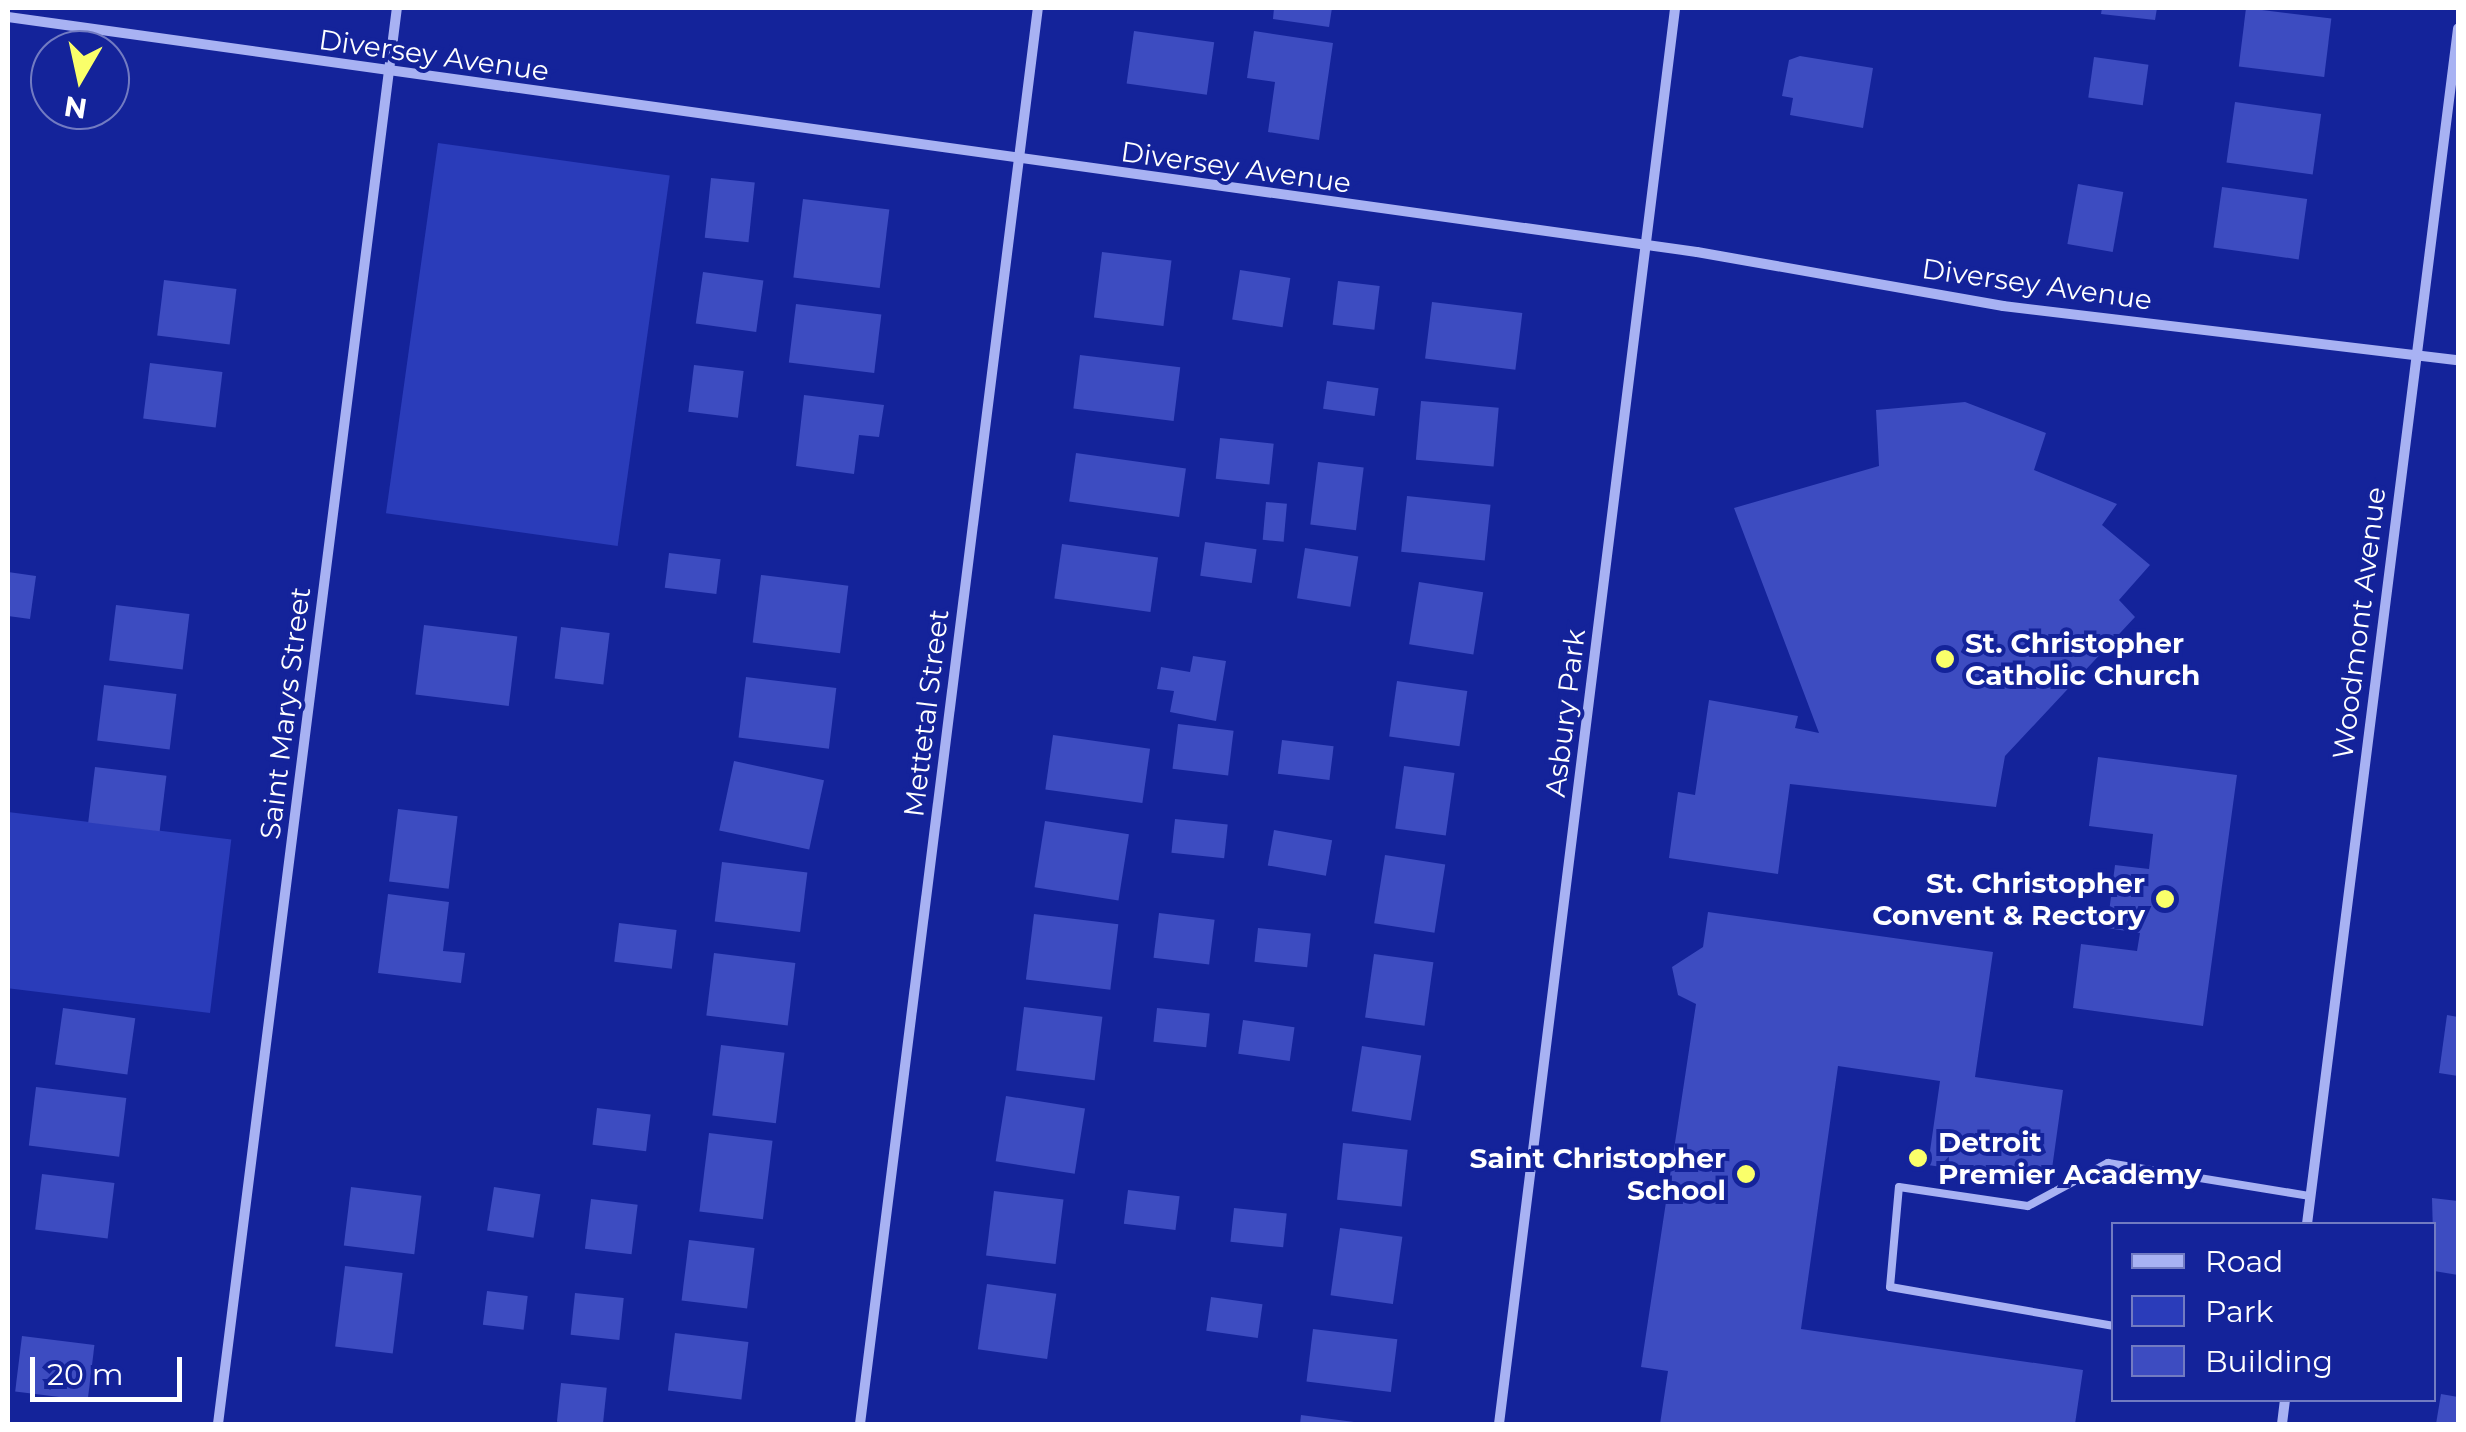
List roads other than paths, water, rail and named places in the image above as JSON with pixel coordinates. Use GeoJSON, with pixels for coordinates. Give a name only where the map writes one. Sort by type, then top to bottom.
{"type":"FeatureCollection","features":[{"type":"Feature","properties":{"kind":"street","name":"Saint Marys Street"},"geometry":{"type":"LineString","coordinates":[[218,1424],[398,8]]}},
{"type":"Feature","properties":{"kind":"street","name":"Mettetal Street"},"geometry":{"type":"LineString","coordinates":[[860,1424],[1038,8]]}},
{"type":"Feature","properties":{"kind":"street","name":"Asbury Park"},"geometry":{"type":"LineString","coordinates":[[1499,1424],[1675,8]]}},
{"type":"Feature","properties":{"kind":"street","name":"Diversey Avenue"},"geometry":{"type":"LineString","coordinates":[[8,17],[1646,245],[2003,306],[2458,360]]}},
{"type":"Feature","properties":{"kind":"street","name":"Woodmont Avenue"},"geometry":{"type":"LineString","coordinates":[[2307,1222],[2458,28]]}},
{"type":"Feature","properties":{"kind":"lane"},"geometry":{"type":"LineString","coordinates":[[2111,1325],[1890,1287],[1899,1188],[2028,1206],[2108,1163],[2310,1196]]}},
{"type":"Feature","properties":{"kind":"place","name":"St. Christopher Catholic Church"},"geometry":{"type":"Point","coordinates":[1945,659]}},
{"type":"Feature","properties":{"kind":"place","name":"St. Christopher Convent & Rectory"},"geometry":{"type":"Point","coordinates":[2165,899]}},
{"type":"Feature","properties":{"kind":"place","name":"Detroit Premier Academy"},"geometry":{"type":"Point","coordinates":[1918,1158]}},
{"type":"Feature","properties":{"kind":"place","name":"Saint Christopher School"},"geometry":{"type":"Point","coordinates":[1746,1174]}}]}
